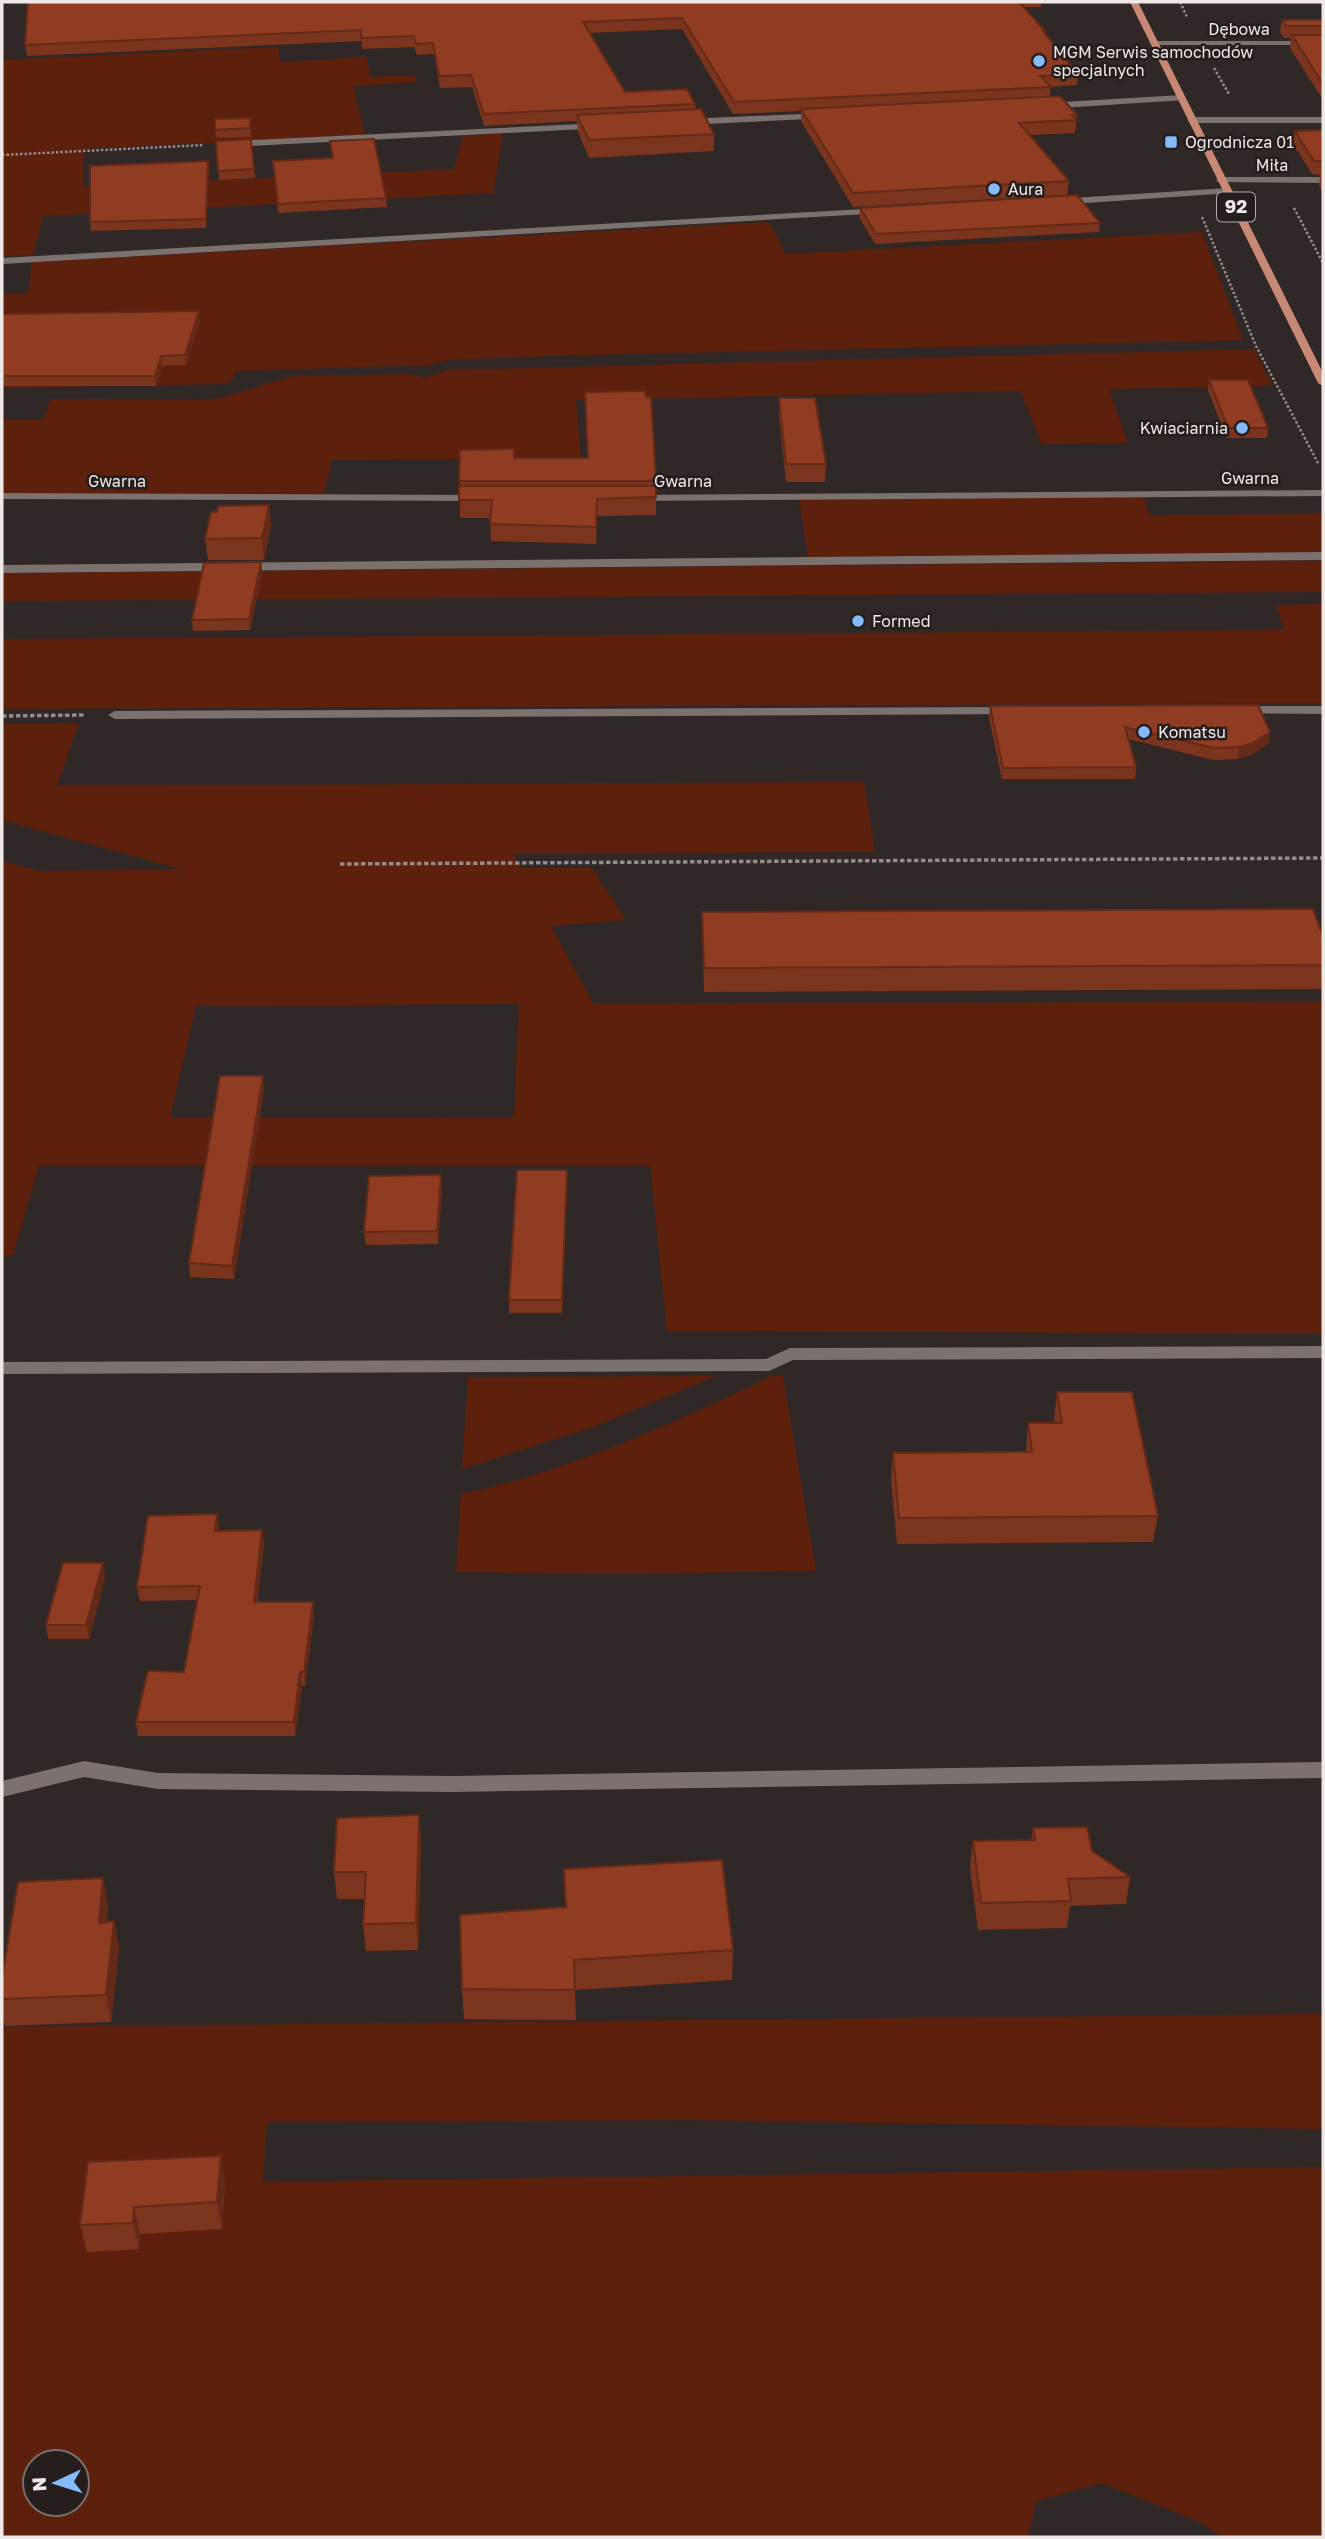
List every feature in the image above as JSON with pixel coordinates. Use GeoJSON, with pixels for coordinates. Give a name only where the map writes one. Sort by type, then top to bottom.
{"type":"FeatureCollection","features":[{"type":"Feature","properties":{"kind":"main road","name":"92"},"geometry":{"type":"LineString","coordinates":[[1134,2],[1323,383]]}},
{"type":"Feature","properties":{"kind":"street","name":"Dębowa"},"geometry":{"type":"LineString","coordinates":[[1155,43],[1323,43]]}},
{"type":"Feature","properties":{"kind":"street"},"geometry":{"type":"LineString","coordinates":[[1041,106],[1182,98]]}},
{"type":"Feature","properties":{"kind":"street"},"geometry":{"type":"LineString","coordinates":[[678,123],[831,116]]}},
{"type":"Feature","properties":{"kind":"street"},"geometry":{"type":"LineString","coordinates":[[1191,120],[1323,120]]}},
{"type":"Feature","properties":{"kind":"street"},"geometry":{"type":"LineString","coordinates":[[216,144],[608,126]]}},
{"type":"Feature","properties":{"kind":"street","name":"Miła"},"geometry":{"type":"LineString","coordinates":[[1221,180],[1323,180]]}},
{"type":"Feature","properties":{"kind":"street"},"geometry":{"type":"LineString","coordinates":[[1042,202],[1228,191]]}},
{"type":"Feature","properties":{"kind":"street"},"geometry":{"type":"LineString","coordinates":[[2,261],[894,211]]}},
{"type":"Feature","properties":{"kind":"street","name":"Gwarna"},"geometry":{"type":"LineString","coordinates":[[616,498],[1323,493]]}},
{"type":"Feature","properties":{"kind":"street","name":"Gwarna"},"geometry":{"type":"LineString","coordinates":[[2,496],[493,498]]}},
{"type":"Feature","properties":{"kind":"street"},"geometry":{"type":"LineString","coordinates":[[2,569],[1323,556]]}},
{"type":"Feature","properties":{"kind":"street"},"geometry":{"type":"LineString","coordinates":[[1226,710],[1323,710]]}},
{"type":"Feature","properties":{"kind":"street"},"geometry":{"type":"LineString","coordinates":[[115,715],[1032,711]]}},
{"type":"Feature","properties":{"kind":"street"},"geometry":{"type":"LineString","coordinates":[[2,1368],[769,1365],[790,1353],[1323,1352]]}},
{"type":"Feature","properties":{"kind":"street"},"geometry":{"type":"LineString","coordinates":[[2,1789],[84,1769],[158,1781],[453,1784],[1323,1770]]}},
{"type":"Feature","properties":{"kind":"path"},"geometry":{"type":"LineString","coordinates":[[2,155],[216,144]]}},
{"type":"Feature","properties":{"kind":"path"},"geometry":{"type":"LineString","coordinates":[[1192,194],[1256,345],[1323,472]]}},
{"type":"Feature","properties":{"kind":"path"},"geometry":{"type":"LineString","coordinates":[[2,716],[115,715]]}},
{"type":"Feature","properties":{"kind":"path"},"geometry":{"type":"LineString","coordinates":[[340,864],[1323,858]]}},
{"type":"Feature","properties":{"kind":"shaded area"},"geometry":{"type":"Polygon","coordinates":[[[278,47],[280,62],[367,57],[370,77],[415,75],[418,82],[353,86],[365,135],[84,149],[83,187],[454,169],[463,136],[503,133],[493,193],[43,216],[33,255],[2,256],[2,60],[278,47]]]}},
{"type":"Feature","properties":{"kind":"shaded area"},"geometry":{"type":"Polygon","coordinates":[[[769,222],[786,254],[1202,232],[1243,340],[550,356],[450,360],[429,365],[236,371],[233,379],[224,384],[2,388],[2,294],[28,293],[32,262],[769,222]]]}},
{"type":"Feature","properties":{"kind":"shaded area"},"geometry":{"type":"Polygon","coordinates":[[[1254,349],[1273,386],[1109,389],[1128,443],[1042,444],[1020,391],[576,400],[581,458],[332,460],[324,493],[2,493],[3,420],[43,420],[51,399],[202,400],[220,398],[293,376],[409,374],[425,378],[446,370],[1254,349]]]}},
{"type":"Feature","properties":{"kind":"shaded area"},"geometry":{"type":"Polygon","coordinates":[[[1143,497],[1150,515],[1323,514],[1323,552],[808,557],[799,499],[1143,497]]]}},
{"type":"Feature","properties":{"kind":"shaded area"},"geometry":{"type":"Polygon","coordinates":[[[1323,561],[1323,592],[2,601],[2,573],[1323,561]]]}},
{"type":"Feature","properties":{"kind":"shaded area"},"geometry":{"type":"Polygon","coordinates":[[[1323,604],[1323,703],[2,709],[2,639],[1284,630],[1276,605],[1323,604]]]}},
{"type":"Feature","properties":{"kind":"shaded area"},"geometry":{"type":"Polygon","coordinates":[[[79,723],[57,786],[864,782],[875,852],[513,854],[521,868],[592,868],[626,920],[551,926],[593,1003],[1323,1002],[1323,1334],[667,1331],[650,1165],[39,1165],[13,1255],[2,1255],[2,861],[40,871],[180,869],[2,820],[2,724],[79,723]],[[519,1004],[196,1006],[170,1117],[514,1118],[519,1004]]]}},
{"type":"Feature","properties":{"kind":"shaded area"},"geometry":{"type":"Polygon","coordinates":[[[716,1376],[593,1427],[462,1469],[468,1377],[716,1376]]]}},
{"type":"Feature","properties":{"kind":"shaded area"},"geometry":{"type":"Polygon","coordinates":[[[771,1376],[783,1376],[816,1571],[622,1574],[456,1572],[461,1494],[541,1473],[580,1459],[658,1428],[771,1376]]]}},
{"type":"Feature","properties":{"kind":"shaded area"},"geometry":{"type":"Polygon","coordinates":[[[1323,2014],[1323,2129],[692,2120],[267,2122],[263,2182],[1323,2167],[1323,2537],[1222,2537],[1200,2522],[1102,2483],[1036,2501],[1028,2537],[2,2537],[2,2027],[1323,2014]]]}},
{"type":"Feature","properties":{"kind":"building"},"geometry":{"type":"Polygon","coordinates":[[[28,2],[1019,2],[1078,74],[1040,76],[1051,87],[734,102],[682,18],[583,22],[625,92],[687,89],[695,104],[484,114],[471,75],[439,76],[433,43],[416,44],[414,36],[361,38],[361,30],[25,45],[28,2]]]}},
{"type":"Feature","properties":{"kind":"building"},"geometry":{"type":"Polygon","coordinates":[[[1282,20],[1323,20],[1323,26],[1286,26],[1282,20]]]}},
{"type":"Feature","properties":{"kind":"building"},"geometry":{"type":"Polygon","coordinates":[[[1292,35],[1323,35],[1323,84],[1292,35]]]}},
{"type":"Feature","properties":{"kind":"building"},"geometry":{"type":"Polygon","coordinates":[[[1060,96],[1077,115],[1072,115],[1076,120],[1019,123],[1069,181],[853,193],[801,109],[1060,96]]]}},
{"type":"Feature","properties":{"kind":"building"},"geometry":{"type":"Polygon","coordinates":[[[701,109],[714,134],[589,140],[577,115],[701,109]]]}},
{"type":"Feature","properties":{"kind":"building"},"geometry":{"type":"Polygon","coordinates":[[[250,118],[250,128],[215,130],[215,119],[250,118]]]}},
{"type":"Feature","properties":{"kind":"building"},"geometry":{"type":"Polygon","coordinates":[[[1323,130],[1323,161],[1314,161],[1295,131],[1323,130]]]}},
{"type":"Feature","properties":{"kind":"building"},"geometry":{"type":"Polygon","coordinates":[[[251,139],[254,169],[218,171],[216,141],[251,139]]]}},
{"type":"Feature","properties":{"kind":"building"},"geometry":{"type":"Polygon","coordinates":[[[374,139],[386,198],[278,204],[273,161],[333,158],[330,141],[374,139]]]}},
{"type":"Feature","properties":{"kind":"building"},"geometry":{"type":"Polygon","coordinates":[[[208,161],[206,219],[90,222],[90,166],[208,161]]]}},
{"type":"Feature","properties":{"kind":"building"},"geometry":{"type":"Polygon","coordinates":[[[1077,195],[1100,223],[876,234],[860,208],[1077,195]]]}},
{"type":"Feature","properties":{"kind":"building"},"geometry":{"type":"Polygon","coordinates":[[[199,311],[185,355],[161,356],[155,376],[2,376],[2,314],[199,311]]]}},
{"type":"Feature","properties":{"kind":"building"},"geometry":{"type":"Polygon","coordinates":[[[1209,380],[1248,380],[1268,428],[1228,428],[1209,380]]]}},
{"type":"Feature","properties":{"kind":"building"},"geometry":{"type":"Polygon","coordinates":[[[645,391],[646,397],[651,397],[656,481],[459,481],[460,450],[514,449],[514,458],[588,458],[585,392],[645,391]]]}},
{"type":"Feature","properties":{"kind":"building"},"geometry":{"type":"Polygon","coordinates":[[[779,398],[815,398],[826,464],[786,464],[779,398]]]}},
{"type":"Feature","properties":{"kind":"building"},"geometry":{"type":"Polygon","coordinates":[[[459,486],[656,486],[656,497],[597,499],[596,527],[490,524],[492,500],[459,500],[459,486]]]}},
{"type":"Feature","properties":{"kind":"building"},"geometry":{"type":"Polygon","coordinates":[[[269,505],[262,538],[205,539],[211,512],[217,512],[218,506],[269,505]]]}},
{"type":"Feature","properties":{"kind":"building"},"geometry":{"type":"Polygon","coordinates":[[[261,562],[249,619],[192,620],[204,563],[261,562]]]}},
{"type":"Feature","properties":{"kind":"building"},"geometry":{"type":"Polygon","coordinates":[[[1258,705],[1270,732],[1253,743],[1239,747],[1214,748],[1125,727],[1136,767],[1003,768],[990,706],[1258,705]]]}},
{"type":"Feature","properties":{"kind":"building"},"geometry":{"type":"Polygon","coordinates":[[[1313,909],[1323,937],[1323,965],[704,968],[702,912],[1313,909]]]}},
{"type":"Feature","properties":{"kind":"building"},"geometry":{"type":"Polygon","coordinates":[[[220,1076],[263,1076],[232,1266],[189,1263],[220,1076]]]}},
{"type":"Feature","properties":{"kind":"building"},"geometry":{"type":"Polygon","coordinates":[[[517,1170],[567,1170],[562,1300],[509,1300],[517,1170]]]}},
{"type":"Feature","properties":{"kind":"building"},"geometry":{"type":"Polygon","coordinates":[[[441,1175],[437,1231],[364,1232],[369,1176],[441,1175]]]}},
{"type":"Feature","properties":{"kind":"building"},"geometry":{"type":"Polygon","coordinates":[[[1057,1392],[1132,1392],[1158,1516],[899,1518],[893,1453],[1032,1452],[1028,1423],[1062,1423],[1057,1392]]]}},
{"type":"Feature","properties":{"kind":"building"},"geometry":{"type":"Polygon","coordinates":[[[217,1514],[215,1531],[262,1530],[254,1602],[313,1602],[294,1722],[136,1722],[148,1671],[184,1672],[200,1586],[137,1587],[148,1516],[217,1514]]]}},
{"type":"Feature","properties":{"kind":"building"},"geometry":{"type":"Polygon","coordinates":[[[63,1563],[103,1563],[86,1625],[46,1625],[63,1563]]]}},
{"type":"Feature","properties":{"kind":"building"},"geometry":{"type":"Polygon","coordinates":[[[419,1815],[416,1923],[363,1924],[366,1872],[334,1872],[337,1818],[419,1815]]]}},
{"type":"Feature","properties":{"kind":"building"},"geometry":{"type":"Polygon","coordinates":[[[1087,1827],[1092,1851],[1130,1877],[1068,1879],[1071,1901],[981,1903],[973,1841],[1035,1840],[1033,1828],[1087,1827]]]}},
{"type":"Feature","properties":{"kind":"building"},"geometry":{"type":"Polygon","coordinates":[[[722,1860],[733,1950],[574,1960],[575,1990],[462,1989],[460,1915],[566,1907],[564,1869],[722,1860]]]}},
{"type":"Feature","properties":{"kind":"building"},"geometry":{"type":"Polygon","coordinates":[[[103,1878],[99,1923],[114,1921],[106,1995],[2,1999],[2,1978],[18,1882],[103,1878]]]}},
{"type":"Feature","properties":{"kind":"building"},"geometry":{"type":"Polygon","coordinates":[[[221,2156],[217,2202],[134,2207],[133,2223],[80,2225],[88,2162],[221,2156]]]}},
{"type":"Feature","properties":{"kind":"place","name":"MGM Serwis samochodów specjalnych"},"geometry":{"type":"Point","coordinates":[1039,61]}},
{"type":"Feature","properties":{"kind":"place","name":"Ogrodnicza 01"},"geometry":{"type":"Point","coordinates":[1171,142]}},
{"type":"Feature","properties":{"kind":"place","name":"Aura"},"geometry":{"type":"Point","coordinates":[994,189]}},
{"type":"Feature","properties":{"kind":"place","name":"Kwiaciarnia"},"geometry":{"type":"Point","coordinates":[1242,428]}},
{"type":"Feature","properties":{"kind":"place","name":"Formed"},"geometry":{"type":"Point","coordinates":[858,621]}},
{"type":"Feature","properties":{"kind":"place","name":"Komatsu"},"geometry":{"type":"Point","coordinates":[1144,732]}}]}
